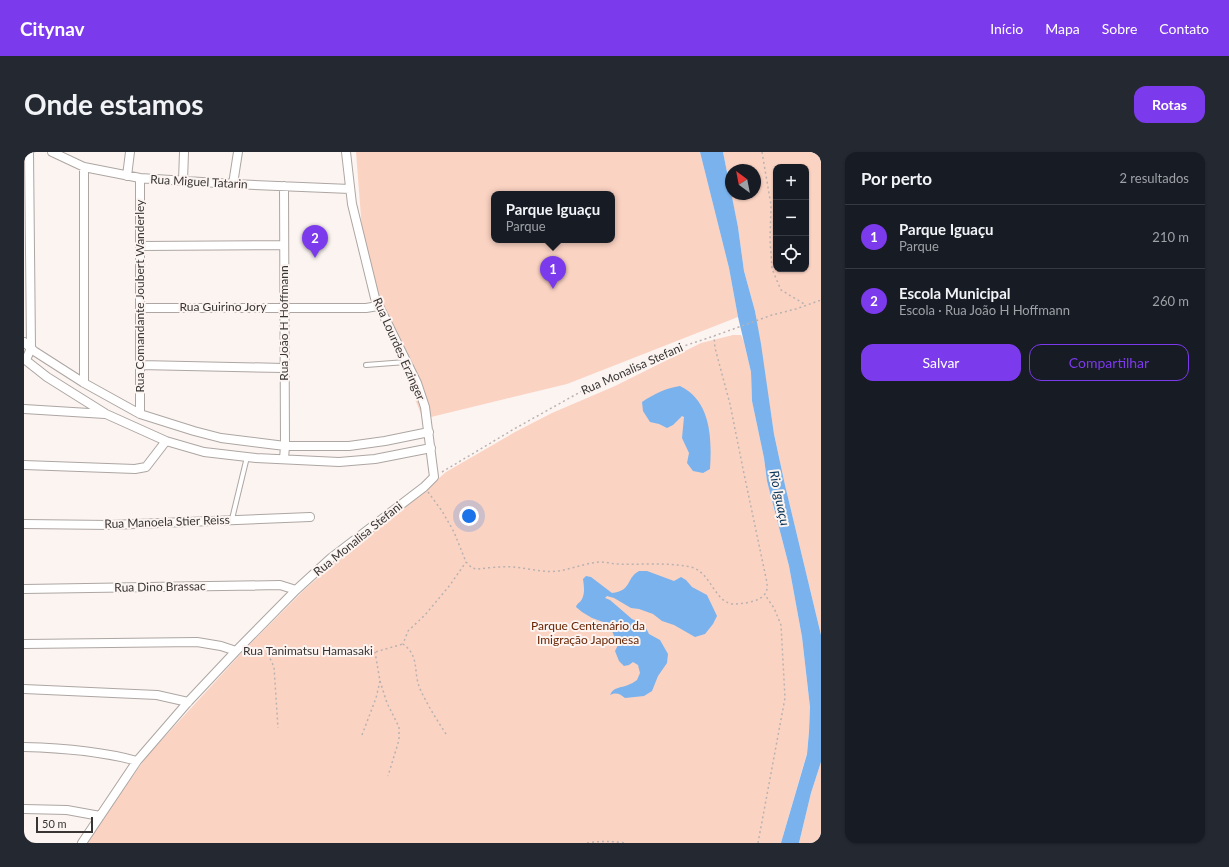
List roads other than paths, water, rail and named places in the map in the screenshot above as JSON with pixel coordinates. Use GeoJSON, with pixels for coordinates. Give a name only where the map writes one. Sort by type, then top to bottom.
{"type":"FeatureCollection","features":[{"type":"Feature","properties":{"kind":"street"},"geometry":{"type":"LineString","coordinates":[[28,152],[31,348],[25,360],[47,377],[106,414],[166,440],[204,452],[247,457],[339,462],[375,459],[431,448]]}},
{"type":"Feature","properties":{"kind":"street","name":"Rua Miguel Tatarin"},"geometry":{"type":"LineString","coordinates":[[52,152],[84,167],[140,178],[350,189]]}},
{"type":"Feature","properties":{"kind":"street"},"geometry":{"type":"LineString","coordinates":[[127,176],[130,152]]}},
{"type":"Feature","properties":{"kind":"street"},"geometry":{"type":"LineString","coordinates":[[183,181],[184,152]]}},
{"type":"Feature","properties":{"kind":"street"},"geometry":{"type":"LineString","coordinates":[[233,184],[238,152]]}},
{"type":"Feature","properties":{"kind":"street","name":"Rua Lourdes Erzinger"},"geometry":{"type":"LineString","coordinates":[[346,152],[350,189],[375,298],[417,383],[425,406],[434,477]]}},
{"type":"Feature","properties":{"kind":"street"},"geometry":{"type":"LineString","coordinates":[[84,167],[84,383]]}},
{"type":"Feature","properties":{"kind":"street","name":"Rua Comandante Joubert Wanderley"},"geometry":{"type":"LineString","coordinates":[[140,178],[140,414]]}},
{"type":"Feature","properties":{"kind":"street","name":"Rua João H Hoffmann"},"geometry":{"type":"LineString","coordinates":[[284,186],[284,459]]}},
{"type":"Feature","properties":{"kind":"street"},"geometry":{"type":"LineString","coordinates":[[140,246],[284,245]]}},
{"type":"Feature","properties":{"kind":"street","name":"Rua Guirino Jory"},"geometry":{"type":"LineString","coordinates":[[140,308],[366,308],[378,306]]}},
{"type":"Feature","properties":{"kind":"street"},"geometry":{"type":"LineString","coordinates":[[24,342],[84,383],[140,414],[169,424],[220,438],[285,446],[349,446],[385,441],[429,432]]}},
{"type":"Feature","properties":{"kind":"street"},"geometry":{"type":"LineString","coordinates":[[140,365],[284,368]]}},
{"type":"Feature","properties":{"kind":"street"},"geometry":{"type":"LineString","coordinates":[[24,409],[106,414]]}},
{"type":"Feature","properties":{"kind":"street"},"geometry":{"type":"LineString","coordinates":[[24,465],[135,469],[146,467],[166,440]]}},
{"type":"Feature","properties":{"kind":"street","name":"Rua Monalisa Stefani"},"geometry":{"type":"LineString","coordinates":[[82,843],[137,761],[188,702],[236,651],[296,590],[331,558],[434,477]]}},
{"type":"Feature","properties":{"kind":"street","name":"Rua Manoela Stier Reiss"},"geometry":{"type":"LineString","coordinates":[[24,524],[110,525],[310,517]]}},
{"type":"Feature","properties":{"kind":"street","name":"Rua Dino Brassac"},"geometry":{"type":"LineString","coordinates":[[24,589],[280,585],[296,590]]}},
{"type":"Feature","properties":{"kind":"street"},"geometry":{"type":"LineString","coordinates":[[24,644],[196,642],[221,646],[236,651]]}},
{"type":"Feature","properties":{"kind":"street"},"geometry":{"type":"LineString","coordinates":[[24,689],[157,695],[188,702]]}},
{"type":"Feature","properties":{"kind":"street"},"geometry":{"type":"LineString","coordinates":[[24,747],[60,748],[124,757],[137,761]]}},
{"type":"Feature","properties":{"kind":"street"},"geometry":{"type":"LineString","coordinates":[[24,809],[66,810],[100,816]]}},
{"type":"Feature","properties":{"kind":"lane"},"geometry":{"type":"LineString","coordinates":[[366,365],[407,362]]}},
{"type":"Feature","properties":{"kind":"lane"},"geometry":{"type":"LineString","coordinates":[[232,519],[247,457]]}},
{"type":"Feature","properties":{"kind":"water","name":"Rio Iguaçu"},"geometry":{"type":"Polygon","coordinates":[[[700,152],[723,152],[725,164],[725,200],[733,200],[744,271],[755,311],[761,344],[774,434],[821,635],[821,762],[811,793],[799,843],[781,843],[807,754],[810,707],[802,637],[789,566],[767,481],[764,458],[752,401],[751,372],[738,317],[729,268],[700,152]]]}},
{"type":"Feature","properties":{"kind":"water"},"geometry":{"type":"Polygon","coordinates":[[[680,386],[698,401],[704,411],[710,433],[710,469],[703,473],[693,471],[687,463],[689,453],[682,438],[684,417],[682,416],[673,425],[667,428],[650,422],[643,411],[642,402],[660,392],[680,386]]]}},
{"type":"Feature","properties":{"kind":"water"},"geometry":{"type":"Polygon","coordinates":[[[639,571],[647,571],[674,581],[681,577],[692,587],[707,595],[717,616],[705,634],[695,637],[674,625],[662,621],[653,614],[631,608],[614,598],[607,596],[605,598],[610,600],[632,619],[644,624],[649,634],[660,640],[668,654],[667,663],[658,676],[652,691],[644,696],[625,698],[618,694],[610,695],[613,690],[629,685],[637,680],[640,673],[638,665],[633,662],[624,666],[619,661],[615,651],[618,645],[612,631],[606,623],[592,618],[576,607],[583,597],[583,579],[586,576],[591,577],[612,593],[623,590],[632,577],[639,571]]]}},
{"type":"Feature","properties":{"kind":"place","name":"Escola Municipal"},"geometry":{"type":"Point","coordinates":[315,258]}},
{"type":"Feature","properties":{"kind":"place","name":"Parque Iguaçu"},"geometry":{"type":"Point","coordinates":[553,289]}},
{"type":"Feature","properties":{"kind":"park label","name":"Parque Centenário da Imigração Japonesa"},"geometry":{"type":"Point","coordinates":[588,633]}}]}
